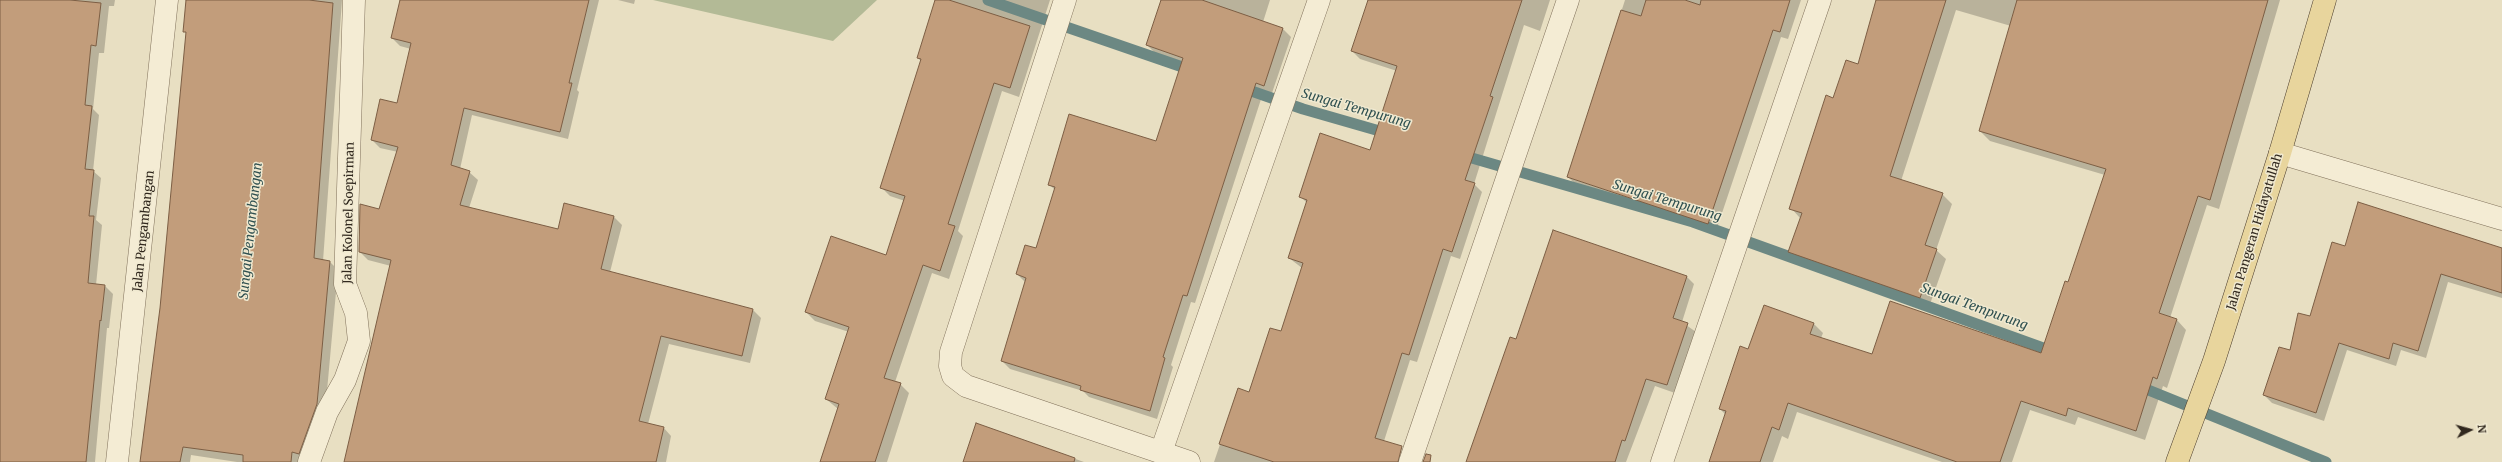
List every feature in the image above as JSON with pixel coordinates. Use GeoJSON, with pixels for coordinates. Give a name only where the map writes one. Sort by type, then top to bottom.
{"type":"FeatureCollection","features":[{"type":"Feature","properties":{"kind":"main road","name":"Jalan Pangeran Hidayatullah"},"geometry":{"type":"LineString","coordinates":[[2177,462],[2214,361],[2280,153],[2325,0]]}},
{"type":"Feature","properties":{"kind":"street","name":"Jalan Pengambangan"},"geometry":{"type":"LineString","coordinates":[[117,462],[167,0]]}},
{"type":"Feature","properties":{"kind":"street","name":"Jalan Kolonel Soepirman"},"geometry":{"type":"LineString","coordinates":[[309,462],[327,412],[345,380],[359,341],[356,313],[345,284],[354,0]]}},
{"type":"Feature","properties":{"kind":"street"},"geometry":{"type":"LineString","coordinates":[[1065,0],[1048,46],[952,352],[950,366],[953,376],[966,386],[1189,462]]}},
{"type":"Feature","properties":{"kind":"street"},"geometry":{"type":"LineString","coordinates":[[1161,452],[1320,0]]}},
{"type":"Feature","properties":{"kind":"street"},"geometry":{"type":"LineString","coordinates":[[1410,462],[1504,192],[1568,0]]}},
{"type":"Feature","properties":{"kind":"street"},"geometry":{"type":"LineString","coordinates":[[1662,462],[1820,0]]}},
{"type":"Feature","properties":{"kind":"street"},"geometry":{"type":"LineString","coordinates":[[2280,153],[2502,219]]}},
{"type":"Feature","properties":{"kind":"green space"},"geometry":{"type":"Polygon","coordinates":[[[653,0],[877,0],[833,41],[653,0]]]}},
{"type":"Feature","properties":{"kind":"building"},"geometry":{"type":"Polygon","coordinates":[[[0,0],[70,0],[101,3],[96,46],[91,45],[85,105],[92,106],[85,169],[94,170],[89,216],[94,216],[88,283],[105,285],[101,321],[100,320],[86,462],[0,462],[0,0]]]}},
{"type":"Feature","properties":{"kind":"building"},"geometry":{"type":"Polygon","coordinates":[[[186,0],[309,0],[333,3],[314,258],[330,261],[317,404],[299,454],[292,452],[291,462],[243,462],[243,455],[183,447],[180,462],[140,462],[160,308],[186,32],[183,32],[186,0]]]}},
{"type":"Feature","properties":{"kind":"building"},"geometry":{"type":"Polygon","coordinates":[[[400,0],[589,0],[569,83],[572,83],[560,132],[464,108],[451,165],[470,171],[460,205],[558,229],[564,203],[614,216],[601,269],[753,309],[742,356],[661,336],[639,421],[664,427],[656,462],[344,462],[391,260],[359,252],[360,204],[379,209],[398,147],[371,140],[380,99],[397,103],[411,43],[391,38],[400,0]]]}},
{"type":"Feature","properties":{"kind":"building"},"geometry":{"type":"Polygon","coordinates":[[[935,0],[949,0],[1030,26],[1010,88],[994,83],[948,224],[955,226],[940,271],[923,265],[884,378],[901,383],[875,462],[820,462],[839,404],[825,399],[849,327],[805,312],[831,236],[886,255],[905,196],[880,188],[921,59],[917,58],[935,0]]]}},
{"type":"Feature","properties":{"kind":"building"},"geometry":{"type":"Polygon","coordinates":[[[1161,0],[1202,0],[1283,28],[1264,86],[1256,83],[1187,296],[1183,295],[1163,357],[1165,358],[1150,411],[1080,390],[1081,386],[1001,361],[1026,278],[1016,274],[1025,245],[1036,248],[1055,187],[1048,185],[1069,114],[1156,141],[1183,58],[1146,45],[1161,0]]]}},
{"type":"Feature","properties":{"kind":"building"},"geometry":{"type":"Polygon","coordinates":[[[1368,0],[1522,0],[1490,96],[1493,97],[1465,180],[1475,183],[1452,252],[1443,249],[1409,355],[1402,353],[1375,438],[1402,446],[1398,462],[1274,462],[1219,444],[1238,388],[1249,392],[1270,328],[1281,331],[1303,263],[1288,258],[1307,200],[1299,197],[1320,133],[1370,150],[1397,66],[1351,51],[1368,0]]]}},
{"type":"Feature","properties":{"kind":"building"},"geometry":{"type":"Polygon","coordinates":[[[1646,0],[1685,0],[1700,5],[1701,0],[1790,0],[1780,32],[1773,30],[1708,224],[1567,177],[1621,10],[1641,16],[1646,0]]]}},
{"type":"Feature","properties":{"kind":"building"},"geometry":{"type":"Polygon","coordinates":[[[1876,0],[1946,0],[1890,176],[1943,193],[1925,245],[1937,249],[1920,298],[1788,252],[1802,213],[1789,209],[1826,95],[1833,98],[1846,60],[1858,64],[1876,0]]]}},
{"type":"Feature","properties":{"kind":"building"},"geometry":{"type":"Polygon","coordinates":[[[2017,0],[2268,0],[2210,200],[2198,196],[2159,313],[2177,319],[2157,379],[2153,377],[2136,431],[2068,408],[2066,416],[2021,401],[2000,462],[1957,462],[1788,403],[1779,430],[1772,427],[1760,462],[1709,462],[1726,411],[1719,409],[1740,346],[1748,349],[1764,305],[1814,323],[1810,334],[1872,354],[1890,301],[2041,353],[2065,281],[2068,282],[2106,169],[1979,131],[2017,0]]]}},
{"type":"Feature","properties":{"kind":"building"},"geometry":{"type":"Polygon","coordinates":[[[2358,202],[2502,248],[2502,293],[2441,274],[2418,351],[2393,343],[2389,359],[2339,343],[2316,413],[2263,395],[2279,347],[2290,350],[2298,313],[2310,316],[2332,242],[2345,246],[2358,202]]]}},
{"type":"Feature","properties":{"kind":"building"},"geometry":{"type":"Polygon","coordinates":[[[1553,230],[1687,276],[1673,318],[1688,323],[1667,385],[1646,379],[1625,441],[1622,440],[1615,462],[1466,462],[1510,337],[1516,339],[1553,230]]]}},
{"type":"Feature","properties":{"kind":"building"},"geometry":{"type":"Polygon","coordinates":[[[976,423],[1075,458],[1074,462],[963,462],[976,423]]]}},
{"type":"Feature","properties":{"kind":"building"},"geometry":{"type":"Polygon","coordinates":[[[1426,454],[1431,455],[1430,462],[1423,462],[1426,454]]]}},
{"type":"Feature","properties":{"kind":"waterway","name":"Sungai Tempurung"},"geometry":{"type":"LineString","coordinates":[[988,0],[1194,71]]}},
{"type":"Feature","properties":{"kind":"waterway","name":"Sungai Tempurung"},"geometry":{"type":"LineString","coordinates":[[1240,87],[1303,109],[1390,134]]}},
{"type":"Feature","properties":{"kind":"waterway","name":"Sungai Tempurung"},"geometry":{"type":"LineString","coordinates":[[1458,154],[1693,222],[2057,353]]}},
{"type":"Feature","properties":{"kind":"waterway","name":"Sungai Tempurung"},"geometry":{"type":"LineString","coordinates":[[2136,385],[2326,462]]}},
{"type":"Feature","properties":{"kind":"water label","name":"Sungai Pengambangan"},"geometry":{"type":"Point","coordinates":[251,231]}}]}
